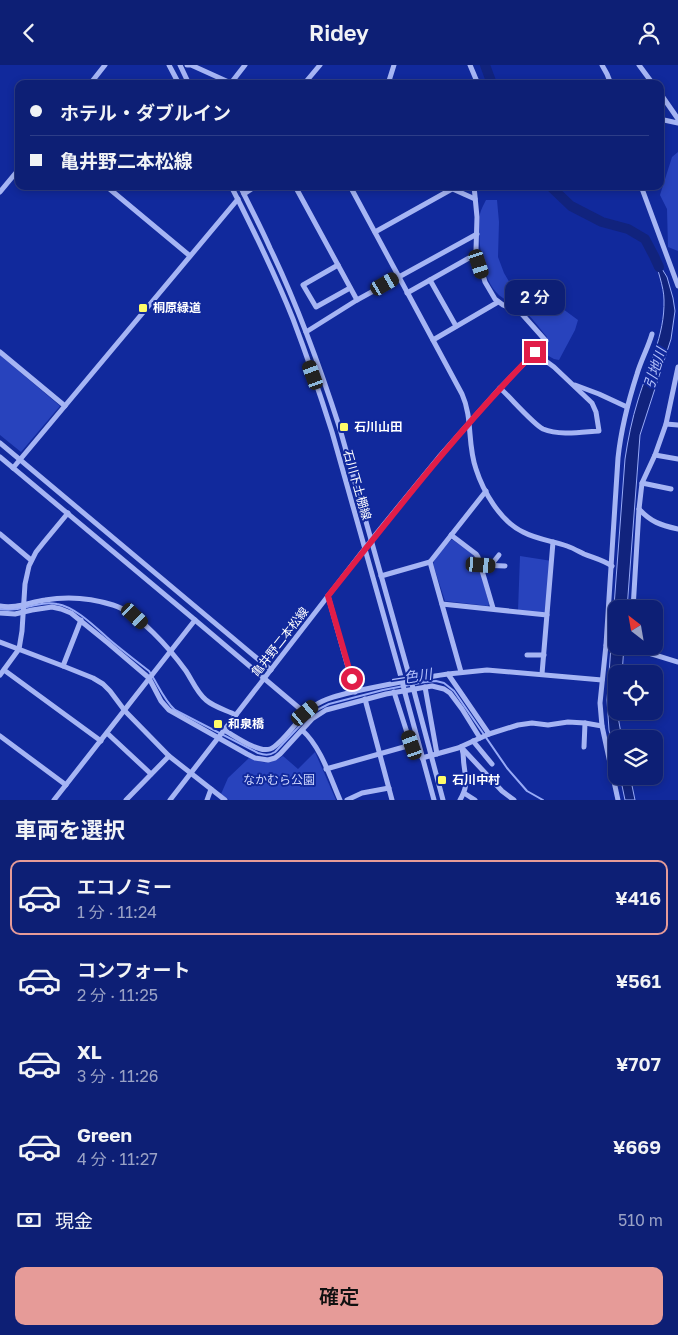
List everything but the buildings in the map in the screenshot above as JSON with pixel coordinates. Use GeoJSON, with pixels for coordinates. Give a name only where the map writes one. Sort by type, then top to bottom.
{"type":"FeatureCollection","features":[{"type":"Feature","properties":{"kind":"street"},"geometry":{"type":"LineString","coordinates":[[93,80],[105,65]]}},
{"type":"Feature","properties":{"kind":"street"},"geometry":{"type":"LineString","coordinates":[[169,65],[176,80]]}},
{"type":"Feature","properties":{"kind":"street"},"geometry":{"type":"LineString","coordinates":[[180,65],[187,80]]}},
{"type":"Feature","properties":{"kind":"street"},"geometry":{"type":"LineString","coordinates":[[187,65],[225,80]]}},
{"type":"Feature","properties":{"kind":"street"},"geometry":{"type":"LineString","coordinates":[[234,80],[245,65]]}},
{"type":"Feature","properties":{"kind":"street"},"geometry":{"type":"LineString","coordinates":[[307,80],[320,65]]}},
{"type":"Feature","properties":{"kind":"street"},"geometry":{"type":"LineString","coordinates":[[389,80],[394,65]]}},
{"type":"Feature","properties":{"kind":"street"},"geometry":{"type":"LineString","coordinates":[[470,65],[476,80]]}},
{"type":"Feature","properties":{"kind":"street"},"geometry":{"type":"LineString","coordinates":[[602,65],[609,80]]}},
{"type":"Feature","properties":{"kind":"street"},"geometry":{"type":"LineString","coordinates":[[640,65],[650,80]]}},
{"type":"Feature","properties":{"kind":"street"},"geometry":{"type":"LineString","coordinates":[[664,99],[678,119]]}},
{"type":"Feature","properties":{"kind":"street"},"geometry":{"type":"LineString","coordinates":[[664,120],[678,123]]}},
{"type":"Feature","properties":{"kind":"street"},"geometry":{"type":"LineString","coordinates":[[0,192],[15,174]]}},
{"type":"Feature","properties":{"kind":"street"},"geometry":{"type":"LineString","coordinates":[[111,190],[190,256]]}},
{"type":"Feature","properties":{"kind":"street","name":"石川下土棚線"},"geometry":{"type":"LineString","coordinates":[[233,190],[293,319],[332,432],[434,800]]}},
{"type":"Feature","properties":{"kind":"street","name":"石川下土棚線"},"geometry":{"type":"LineString","coordinates":[[242,190],[271,248],[306,332],[340,429],[443,800]]}},
{"type":"Feature","properties":{"kind":"street"},"geometry":{"type":"LineString","coordinates":[[244,194],[250,190]]}},
{"type":"Feature","properties":{"kind":"street"},"geometry":{"type":"LineString","coordinates":[[296,190],[357,300]]}},
{"type":"Feature","properties":{"kind":"street"},"geometry":{"type":"LineString","coordinates":[[352,190],[465,401],[470,421],[472,457],[486,491],[497,510],[514,527],[528,534],[569,546],[612,566]]}},
{"type":"Feature","properties":{"kind":"street"},"geometry":{"type":"LineString","coordinates":[[374,231],[446,190]]}},
{"type":"Feature","properties":{"kind":"street"},"geometry":{"type":"LineString","coordinates":[[454,190],[475,199]]}},
{"type":"Feature","properties":{"kind":"street"},"geometry":{"type":"LineString","coordinates":[[433,340],[498,302],[491,295],[485,282],[476,254],[477,217],[474,190]]}},
{"type":"Feature","properties":{"kind":"street"},"geometry":{"type":"LineString","coordinates":[[642,190],[678,286]]}},
{"type":"Feature","properties":{"kind":"street"},"geometry":{"type":"LineString","coordinates":[[13,468],[238,199]]}},
{"type":"Feature","properties":{"kind":"street"},"geometry":{"type":"LineString","coordinates":[[306,332],[357,300],[477,234]]}},
{"type":"Feature","properties":{"kind":"street"},"geometry":{"type":"LineString","coordinates":[[407,293],[476,254]]}},
{"type":"Feature","properties":{"kind":"street"},"geometry":{"type":"LineString","coordinates":[[338,265],[303,285],[316,307],[350,288]]}},
{"type":"Feature","properties":{"kind":"street"},"geometry":{"type":"LineString","coordinates":[[430,280],[456,326]]}},
{"type":"Feature","properties":{"kind":"street","name":"亀井野二本松線"},"geometry":{"type":"LineString","coordinates":[[170,800],[427,471],[500,388],[546,341],[522,313],[498,302]]}},
{"type":"Feature","properties":{"kind":"street"},"geometry":{"type":"LineString","coordinates":[[612,600],[618,458],[623,423],[636,375],[652,334]]}},
{"type":"Feature","properties":{"kind":"street"},"geometry":{"type":"LineString","coordinates":[[500,388],[542,429],[568,432],[599,431],[595,407],[554,367],[535,352]]}},
{"type":"Feature","properties":{"kind":"street"},"geometry":{"type":"LineString","coordinates":[[0,353],[65,406]]}},
{"type":"Feature","properties":{"kind":"street"},"geometry":{"type":"LineString","coordinates":[[634,600],[642,483],[666,424],[678,367]]}},
{"type":"Feature","properties":{"kind":"street"},"geometry":{"type":"LineString","coordinates":[[572,385],[627,407]]}},
{"type":"Feature","properties":{"kind":"street"},"geometry":{"type":"LineString","coordinates":[[671,393],[678,395]]}},
{"type":"Feature","properties":{"kind":"street"},"geometry":{"type":"LineString","coordinates":[[666,424],[678,425]]}},
{"type":"Feature","properties":{"kind":"street"},"geometry":{"type":"LineString","coordinates":[[0,443],[271,670]]}},
{"type":"Feature","properties":{"kind":"street"},"geometry":{"type":"LineString","coordinates":[[655,455],[678,459]]}},
{"type":"Feature","properties":{"kind":"street"},"geometry":{"type":"LineString","coordinates":[[0,457],[305,713]]}},
{"type":"Feature","properties":{"kind":"street"},"geometry":{"type":"LineString","coordinates":[[642,483],[671,489]]}},
{"type":"Feature","properties":{"kind":"street"},"geometry":{"type":"LineString","coordinates":[[381,576],[430,562],[486,491]]}},
{"type":"Feature","properties":{"kind":"street"},"geometry":{"type":"LineString","coordinates":[[639,509],[656,523],[678,529]]}},
{"type":"Feature","properties":{"kind":"street"},"geometry":{"type":"LineString","coordinates":[[0,675],[19,649],[27,572],[31,560],[68,513]]}},
{"type":"Feature","properties":{"kind":"street"},"geometry":{"type":"LineString","coordinates":[[0,534],[31,560]]}},
{"type":"Feature","properties":{"kind":"street"},"geometry":{"type":"LineString","coordinates":[[451,535],[476,554],[493,608]]}},
{"type":"Feature","properties":{"kind":"street"},"geometry":{"type":"LineString","coordinates":[[542,674],[553,542]]}},
{"type":"Feature","properties":{"kind":"street"},"geometry":{"type":"LineString","coordinates":[[491,565],[499,555]]}},
{"type":"Feature","properties":{"kind":"street"},"geometry":{"type":"LineString","coordinates":[[430,562],[461,672]]}},
{"type":"Feature","properties":{"kind":"street"},"geometry":{"type":"LineString","coordinates":[[481,565],[505,566]]}},
{"type":"Feature","properties":{"kind":"street"},"geometry":{"type":"LineString","coordinates":[[328,596],[355,692]]}},
{"type":"Feature","properties":{"kind":"street"},"geometry":{"type":"LineString","coordinates":[[0,606],[10,607],[42,600],[67,598],[89,599],[128,611],[170,651],[203,697],[236,715]]}},
{"type":"Feature","properties":{"kind":"street"},"geometry":{"type":"LineString","coordinates":[[442,604],[547,615]]}},
{"type":"Feature","properties":{"kind":"street"},"geometry":{"type":"LineString","coordinates":[[0,613],[15,614],[52,607],[71,613],[150,676],[161,701],[169,710],[221,734],[261,749],[275,746],[305,713],[314,706],[355,692],[414,679],[487,670],[602,680]]}},
{"type":"Feature","properties":{"kind":"street"},"geometry":{"type":"LineString","coordinates":[[63,666],[81,620]]}},
{"type":"Feature","properties":{"kind":"street"},"geometry":{"type":"LineString","coordinates":[[54,800],[195,620]]}},
{"type":"Feature","properties":{"kind":"street"},"geometry":{"type":"LineString","coordinates":[[0,642],[92,678],[103,685],[125,711],[169,756],[225,800]]}},
{"type":"Feature","properties":{"kind":"street"},"geometry":{"type":"LineString","coordinates":[[527,655],[544,655]]}},
{"type":"Feature","properties":{"kind":"street"},"geometry":{"type":"LineString","coordinates":[[608,655],[602,680],[600,703],[602,726],[618,800]]}},
{"type":"Feature","properties":{"kind":"street"},"geometry":{"type":"LineString","coordinates":[[655,655],[678,662]]}},
{"type":"Feature","properties":{"kind":"street"},"geometry":{"type":"LineString","coordinates":[[4,670],[101,741]]}},
{"type":"Feature","properties":{"kind":"street"},"geometry":{"type":"LineString","coordinates":[[448,674],[489,734]]}},
{"type":"Feature","properties":{"kind":"street"},"geometry":{"type":"LineString","coordinates":[[426,687],[437,754]]}},
{"type":"Feature","properties":{"kind":"street"},"geometry":{"type":"LineString","coordinates":[[221,734],[254,758],[268,761],[280,754],[312,719],[320,713],[332,708],[394,692],[437,687],[450,693],[482,737]]}},
{"type":"Feature","properties":{"kind":"street"},"geometry":{"type":"LineString","coordinates":[[326,769],[412,745],[394,692]]}},
{"type":"Feature","properties":{"kind":"street"},"geometry":{"type":"LineString","coordinates":[[365,699],[392,800]]}},
{"type":"Feature","properties":{"kind":"street"},"geometry":{"type":"LineString","coordinates":[[422,758],[460,747],[489,734],[518,725],[532,723],[548,725],[568,722],[602,726]]}},
{"type":"Feature","properties":{"kind":"street"},"geometry":{"type":"LineString","coordinates":[[584,747],[585,723]]}},
{"type":"Feature","properties":{"kind":"street"},"geometry":{"type":"LineString","coordinates":[[302,730],[309,736],[316,747],[340,800]]}},
{"type":"Feature","properties":{"kind":"street"},"geometry":{"type":"LineString","coordinates":[[107,733],[151,774]]}},
{"type":"Feature","properties":{"kind":"street"},"geometry":{"type":"LineString","coordinates":[[0,737],[66,785]]}},
{"type":"Feature","properties":{"kind":"street"},"geometry":{"type":"LineString","coordinates":[[473,741],[492,764]]}},
{"type":"Feature","properties":{"kind":"street"},"geometry":{"type":"LineString","coordinates":[[460,747],[464,754],[463,764],[467,781],[460,800]]}},
{"type":"Feature","properties":{"kind":"street"},"geometry":{"type":"LineString","coordinates":[[460,747],[502,791],[514,800]]}},
{"type":"Feature","properties":{"kind":"street"},"geometry":{"type":"LineString","coordinates":[[126,800],[169,756]]}},
{"type":"Feature","properties":{"kind":"street"},"geometry":{"type":"LineString","coordinates":[[347,800],[362,793],[389,788]]}},
{"type":"Feature","properties":{"kind":"street"},"geometry":{"type":"LineString","coordinates":[[207,800],[211,789]]}},
{"type":"Feature","properties":{"kind":"street"},"geometry":{"type":"LineString","coordinates":[[464,793],[476,800]]}},
{"type":"Feature","properties":{"kind":"green space"},"geometry":{"type":"Polygon","coordinates":[[[678,152],[678,251],[668,247],[667,209],[660,195],[662,190],[664,190],[664,182],[672,157],[678,152]]]}},
{"type":"Feature","properties":{"kind":"green space"},"geometry":{"type":"Polygon","coordinates":[[[486,200],[497,200],[499,222],[498,257],[511,285],[524,294],[537,290],[578,320],[575,330],[559,360],[543,353],[547,337],[528,314],[502,297],[491,285],[481,255],[479,233],[480,214],[486,200]]]}},
{"type":"Feature","properties":{"kind":"green space"},"geometry":{"type":"Polygon","coordinates":[[[0,355],[60,406],[21,452],[0,435],[0,355]]]}},
{"type":"Feature","properties":{"kind":"green space"},"geometry":{"type":"Polygon","coordinates":[[[451,540],[477,559],[488,606],[445,601],[433,564],[436,557],[451,540]]]}},
{"type":"Feature","properties":{"kind":"green space"},"geometry":{"type":"Polygon","coordinates":[[[520,556],[552,561],[547,615],[518,611],[520,556]]]}},
{"type":"Feature","properties":{"kind":"green space","name":"なかむら公園"},"geometry":{"type":"Polygon","coordinates":[[[315,752],[336,800],[229,800],[221,794],[228,778],[249,758],[266,762],[274,761],[283,756],[298,769],[315,752]]]}},
{"type":"Feature","properties":{"kind":"water"},"geometry":{"type":"Polygon","coordinates":[[[654,256],[667,277],[675,311],[671,339],[640,435],[628,600],[614,600],[625,459],[634,414],[662,326],[664,313],[663,289],[654,256]]]}},
{"type":"Feature","properties":{"kind":"water"},"geometry":{"type":"Polygon","coordinates":[[[610,655],[623,655],[623,665],[610,665],[610,655]]]}},
{"type":"Feature","properties":{"kind":"water"},"geometry":{"type":"Polygon","coordinates":[[[608,720],[619,720],[620,730],[609,730],[608,720]]]}},
{"type":"Feature","properties":{"kind":"water"},"geometry":{"type":"Polygon","coordinates":[[[622,785],[632,785],[635,800],[625,800],[622,785]]]}},
{"type":"Feature","properties":{"kind":"waterway","name":"引地川"},"geometry":{"type":"LineString","coordinates":[[485,65],[491,80]]}},
{"type":"Feature","properties":{"kind":"waterway","name":"引地川"},"geometry":{"type":"LineString","coordinates":[[554,190],[571,206],[602,222],[628,229],[645,239],[659,267]]}},
{"type":"Feature","properties":{"kind":"waterway","name":"一色川"},"geometry":{"type":"LineString","coordinates":[[0,609],[7,610],[50,603],[71,609],[149,671],[175,710],[264,755],[275,752],[309,716],[329,704],[383,690],[425,682],[436,681],[444,683],[454,691],[507,768],[527,791],[543,800]]}},
{"type":"Feature","properties":{"kind":"place","name":"桐原緑道"},"geometry":{"type":"Point","coordinates":[143,308]}},
{"type":"Feature","properties":{"kind":"place","name":"石川山田"},"geometry":{"type":"Point","coordinates":[344,427]}},
{"type":"Feature","properties":{"kind":"place","name":"和泉橋"},"geometry":{"type":"Point","coordinates":[218,724]}},
{"type":"Feature","properties":{"kind":"place","name":"石川中村"},"geometry":{"type":"Point","coordinates":[442,780]}},
{"type":"Feature","properties":{"kind":"route"},"geometry":{"type":"LineString","coordinates":[[352,679],[328,596],[439,457],[535,352]]}}]}
